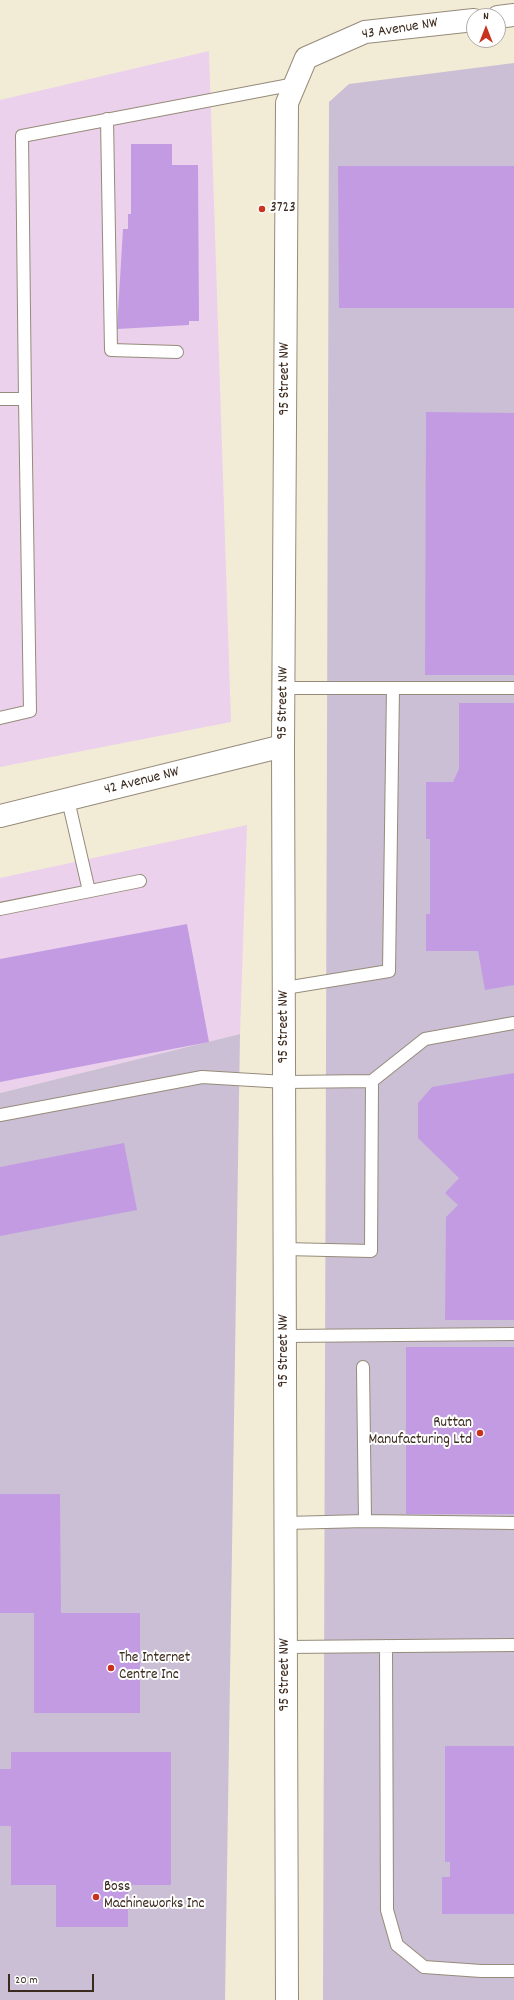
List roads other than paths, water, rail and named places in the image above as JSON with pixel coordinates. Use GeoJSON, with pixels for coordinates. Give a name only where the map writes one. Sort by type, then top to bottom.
{"type":"FeatureCollection","features":[{"type":"Feature","properties":{"kind":"street","name":"43 Avenue NW"},"geometry":{"type":"LineString","coordinates":[[306,58],[366,32],[466,21]]}},
{"type":"Feature","properties":{"kind":"street","name":"95 Street NW"},"geometry":{"type":"LineString","coordinates":[[287,2000],[285,988],[283,746],[285,688],[287,103],[306,58]]}},
{"type":"Feature","properties":{"kind":"street","name":"42 Avenue NW"},"geometry":{"type":"LineString","coordinates":[[0,816],[283,746]]}},
{"type":"Feature","properties":{"kind":"lane"},"geometry":{"type":"LineString","coordinates":[[0,718],[30,711],[22,136],[295,84]]}},
{"type":"Feature","properties":{"kind":"lane"},"geometry":{"type":"LineString","coordinates":[[107,119],[110,350],[177,352]]}},
{"type":"Feature","properties":{"kind":"lane"},"geometry":{"type":"LineString","coordinates":[[0,399],[25,398]]}},
{"type":"Feature","properties":{"kind":"lane"},"geometry":{"type":"LineString","coordinates":[[285,688],[514,688]]}},
{"type":"Feature","properties":{"kind":"lane"},"geometry":{"type":"LineString","coordinates":[[285,988],[389,971],[393,688]]}},
{"type":"Feature","properties":{"kind":"lane"},"geometry":{"type":"LineString","coordinates":[[68,800],[89,891]]}},
{"type":"Feature","properties":{"kind":"lane"},"geometry":{"type":"LineString","coordinates":[[0,908],[140,881]]}},
{"type":"Feature","properties":{"kind":"lane"},"geometry":{"type":"LineString","coordinates":[[0,1114],[202,1077],[285,1082],[372,1081],[425,1039],[514,1023]]}},
{"type":"Feature","properties":{"kind":"lane"},"geometry":{"type":"LineString","coordinates":[[285,1249],[371,1251],[372,1081]]}},
{"type":"Feature","properties":{"kind":"lane"},"geometry":{"type":"LineString","coordinates":[[285,1336],[514,1334]]}},
{"type":"Feature","properties":{"kind":"lane"},"geometry":{"type":"LineString","coordinates":[[363,1367],[365,1521]]}},
{"type":"Feature","properties":{"kind":"lane"},"geometry":{"type":"LineString","coordinates":[[286,1523],[365,1521],[514,1523]]}},
{"type":"Feature","properties":{"kind":"lane"},"geometry":{"type":"LineString","coordinates":[[286,1647],[514,1645]]}},
{"type":"Feature","properties":{"kind":"lane"},"geometry":{"type":"LineString","coordinates":[[386,1646],[387,1910],[396,1945],[424,1967],[481,1971],[514,1971]]}},
{"type":"Feature","properties":{"kind":"place","name":"3723"},"geometry":{"type":"Point","coordinates":[262,209]}},
{"type":"Feature","properties":{"kind":"place","name":"Ruttan Manufacturing Ltd"},"geometry":{"type":"Point","coordinates":[480,1433]}},
{"type":"Feature","properties":{"kind":"place","name":"The Internet Centre Inc"},"geometry":{"type":"Point","coordinates":[111,1668]}},
{"type":"Feature","properties":{"kind":"place","name":"Boss Machineworks Inc"},"geometry":{"type":"Point","coordinates":[96,1897]}}]}
